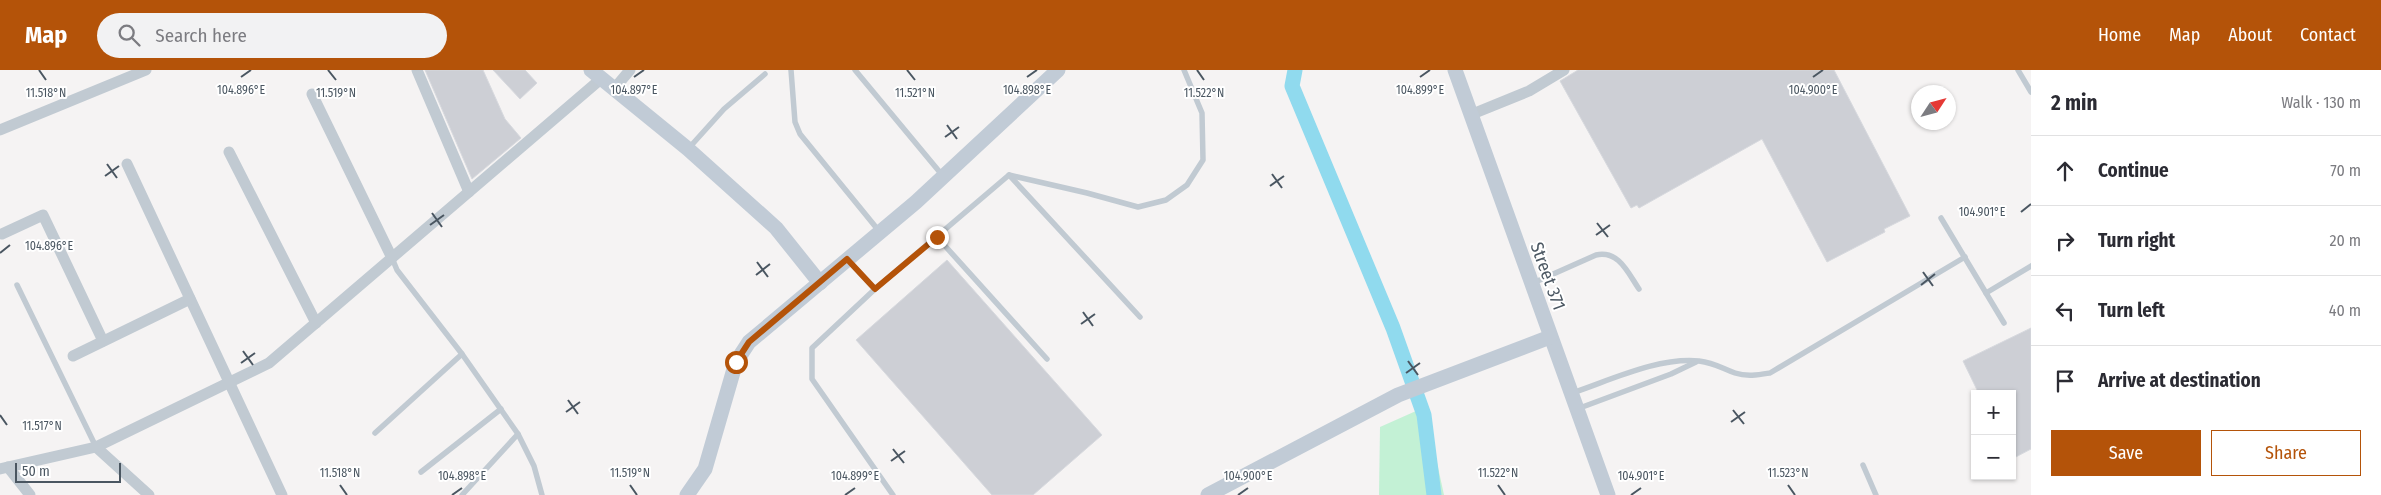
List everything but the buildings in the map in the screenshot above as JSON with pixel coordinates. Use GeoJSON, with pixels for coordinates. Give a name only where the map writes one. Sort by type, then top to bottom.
{"type":"FeatureCollection","features":[{"type":"Feature","properties":{"kind":"street"},"geometry":{"type":"LineString","coordinates":[[0,130],[146,70]]}},
{"type":"Feature","properties":{"kind":"street"},"geometry":{"type":"LineString","coordinates":[[417,70],[469,192]]}},
{"type":"Feature","properties":{"kind":"street"},"geometry":{"type":"LineString","coordinates":[[614,89],[630,70]]}},
{"type":"Feature","properties":{"kind":"street"},"geometry":{"type":"LineString","coordinates":[[687,495],[708,460],[736,362],[741,351],[749,342],[944,176],[1058,70]]}},
{"type":"Feature","properties":{"kind":"street","name":"Street 371"},"geometry":{"type":"LineString","coordinates":[[1455,70],[1608,495]]}},
{"type":"Feature","properties":{"kind":"street"},"geometry":{"type":"LineString","coordinates":[[1470,115],[1529,91],[1564,70]]}},
{"type":"Feature","properties":{"kind":"street"},"geometry":{"type":"LineString","coordinates":[[4,468],[96,446],[269,364],[469,192],[597,74],[688,149],[776,228],[820,283]]}},
{"type":"Feature","properties":{"kind":"street"},"geometry":{"type":"LineString","coordinates":[[312,94],[392,258]]}},
{"type":"Feature","properties":{"kind":"street"},"geometry":{"type":"LineString","coordinates":[[229,152],[316,323]]}},
{"type":"Feature","properties":{"kind":"street"},"geometry":{"type":"LineString","coordinates":[[127,164],[282,495]]}},
{"type":"Feature","properties":{"kind":"street"},"geometry":{"type":"LineString","coordinates":[[1,235],[43,215],[104,341]]}},
{"type":"Feature","properties":{"kind":"street"},"geometry":{"type":"LineString","coordinates":[[73,356],[190,299]]}},
{"type":"Feature","properties":{"kind":"street"},"geometry":{"type":"LineString","coordinates":[[1208,495],[1398,395],[1550,336]]}},
{"type":"Feature","properties":{"kind":"street"},"geometry":{"type":"LineString","coordinates":[[96,446],[150,495]]}},
{"type":"Feature","properties":{"kind":"street"},"geometry":{"type":"LineString","coordinates":[[4,468],[30,495]]}},
{"type":"Feature","properties":{"kind":"lane"},"geometry":{"type":"LineString","coordinates":[[791,70],[796,122],[800,134],[880,232]]}},
{"type":"Feature","properties":{"kind":"lane"},"geometry":{"type":"LineString","coordinates":[[855,70],[944,176]]}},
{"type":"Feature","properties":{"kind":"lane"},"geometry":{"type":"LineString","coordinates":[[1009,175],[1087,192],[1138,208],[1166,200],[1187,185],[1204,160],[1202,113],[1184,70]]}},
{"type":"Feature","properties":{"kind":"lane"},"geometry":{"type":"LineString","coordinates":[[2018,70],[2031,92]]}},
{"type":"Feature","properties":{"kind":"lane"},"geometry":{"type":"LineString","coordinates":[[688,149],[724,109],[765,74]]}},
{"type":"Feature","properties":{"kind":"lane"},"geometry":{"type":"LineString","coordinates":[[893,495],[812,379],[812,348],[875,289],[1009,175]]}},
{"type":"Feature","properties":{"kind":"lane"},"geometry":{"type":"LineString","coordinates":[[1009,175],[1140,317]]}},
{"type":"Feature","properties":{"kind":"lane"},"geometry":{"type":"LineString","coordinates":[[1941,218],[2004,322]]}},
{"type":"Feature","properties":{"kind":"lane"},"geometry":{"type":"LineString","coordinates":[[937,237],[1047,359]]}},
{"type":"Feature","properties":{"kind":"lane"},"geometry":{"type":"LineString","coordinates":[[1531,284],[1596,254],[1606,252],[1616,257],[1639,289]]}},
{"type":"Feature","properties":{"kind":"lane"},"geometry":{"type":"LineString","coordinates":[[1571,393],[1668,361],[1698,361],[1721,366],[1735,373],[1749,376],[1770,373],[1965,257]]}},
{"type":"Feature","properties":{"kind":"lane"},"geometry":{"type":"LineString","coordinates":[[392,258],[398,270],[462,354],[518,434],[534,466],[542,495]]}},
{"type":"Feature","properties":{"kind":"lane"},"geometry":{"type":"LineString","coordinates":[[847,259],[875,289]]}},
{"type":"Feature","properties":{"kind":"lane"},"geometry":{"type":"LineString","coordinates":[[1986,292],[2031,266]]}},
{"type":"Feature","properties":{"kind":"lane"},"geometry":{"type":"LineString","coordinates":[[17,285],[96,446]]}},
{"type":"Feature","properties":{"kind":"lane"},"geometry":{"type":"LineString","coordinates":[[375,433],[462,354]]}},
{"type":"Feature","properties":{"kind":"lane"},"geometry":{"type":"LineString","coordinates":[[1577,409],[1671,374],[1698,361]]}},
{"type":"Feature","properties":{"kind":"lane"},"geometry":{"type":"LineString","coordinates":[[421,472],[501,409]]}},
{"type":"Feature","properties":{"kind":"lane"},"geometry":{"type":"LineString","coordinates":[[462,495],[518,434]]}},
{"type":"Feature","properties":{"kind":"lane"},"geometry":{"type":"LineString","coordinates":[[1863,465],[1876,495]]}},
{"type":"Feature","properties":{"kind":"green space"},"geometry":{"type":"Polygon","coordinates":[[[1425,407],[1444,495],[1379,495],[1380,427],[1425,407]]]}},
{"type":"Feature","properties":{"kind":"waterway"},"geometry":{"type":"LineString","coordinates":[[1295,70],[1292,86],[1393,328],[1424,415],[1434,495]]}},
{"type":"Feature","properties":{"kind":"route"},"geometry":{"type":"LineString","coordinates":[[736,362],[741,351],[749,342],[847,259],[875,289],[937,237]]}}]}
